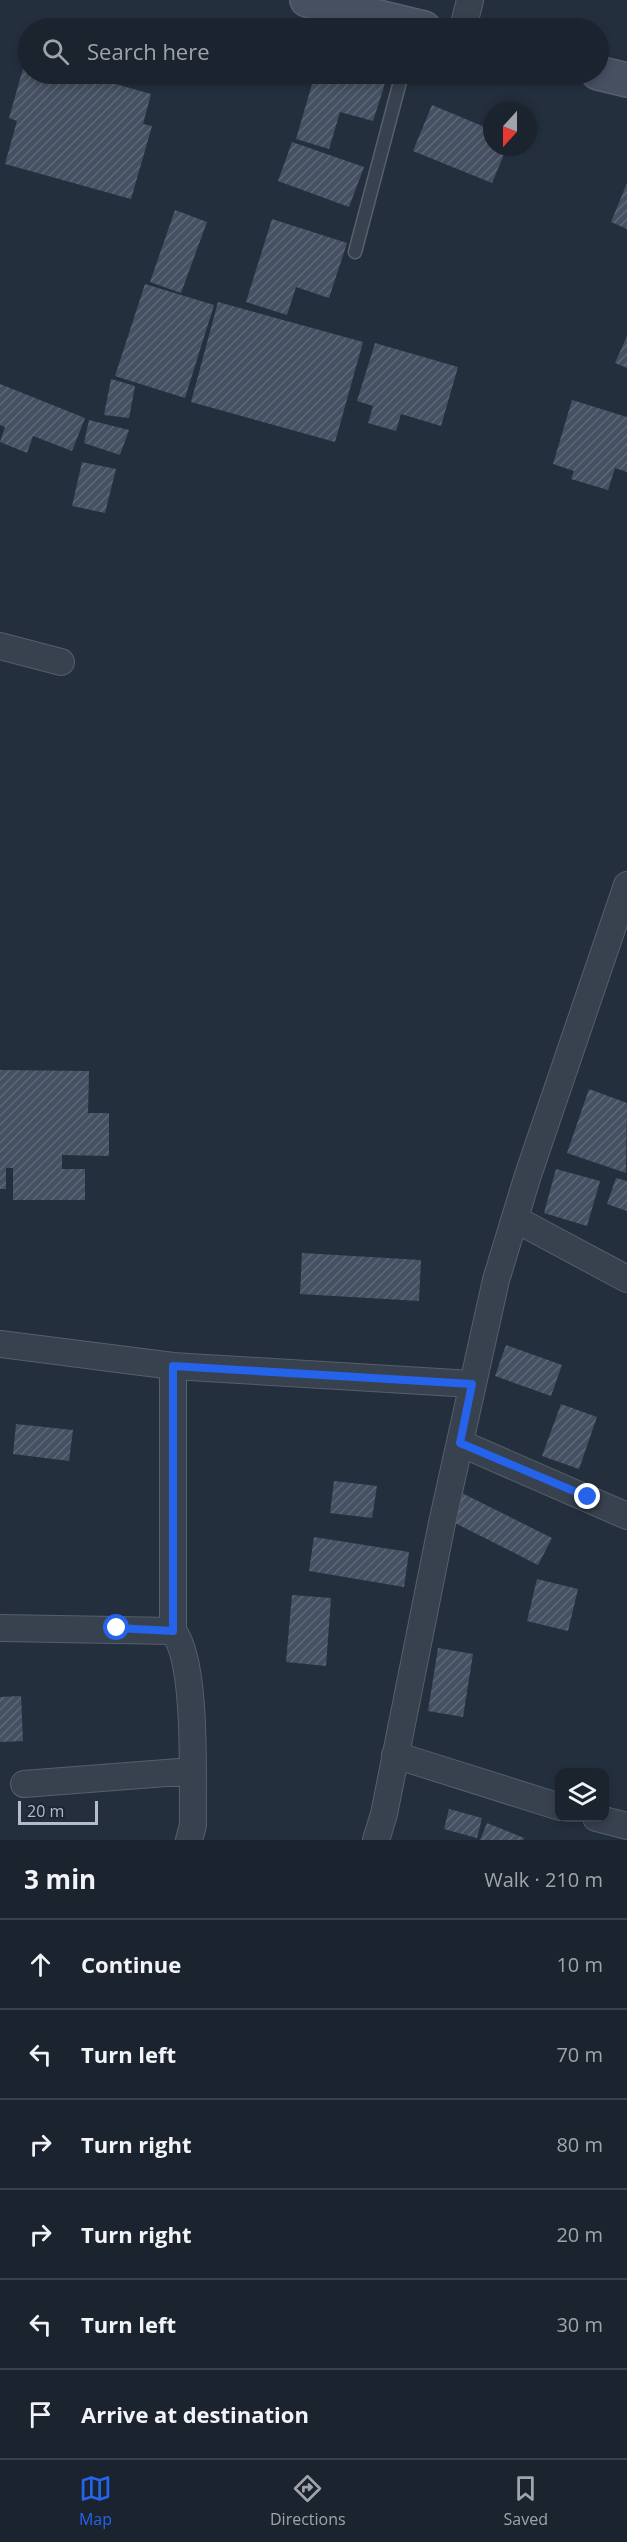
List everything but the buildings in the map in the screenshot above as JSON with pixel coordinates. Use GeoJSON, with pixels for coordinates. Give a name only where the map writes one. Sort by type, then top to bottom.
{"type":"FeatureCollection","features":[{"type":"Feature","properties":{"kind":"main road"},"geometry":{"type":"LineString","coordinates":[[307,0],[378,18]]}},
{"type":"Feature","properties":{"kind":"main road"},"geometry":{"type":"LineString","coordinates":[[609,76],[627,80]]}},
{"type":"Feature","properties":{"kind":"street"},"geometry":{"type":"LineString","coordinates":[[466,18],[470,0]]}},
{"type":"Feature","properties":{"kind":"street"},"geometry":{"type":"LineString","coordinates":[[0,646],[61,662]]}},
{"type":"Feature","properties":{"kind":"street"},"geometry":{"type":"LineString","coordinates":[[376,1840],[384,1814],[472,1384],[496,1280],[626,888]]}},
{"type":"Feature","properties":{"kind":"street"},"geometry":{"type":"LineString","coordinates":[[515,1219],[627,1280]]}},
{"type":"Feature","properties":{"kind":"street"},"geometry":{"type":"LineString","coordinates":[[0,1344],[173,1366],[472,1384]]}},
{"type":"Feature","properties":{"kind":"street"},"geometry":{"type":"LineString","coordinates":[[173,1366],[173,1631],[179,1639],[187,1671],[193,1825],[189,1840]]}},
{"type":"Feature","properties":{"kind":"street"},"geometry":{"type":"LineString","coordinates":[[460,1443],[627,1516]]}},
{"type":"Feature","properties":{"kind":"street"},"geometry":{"type":"LineString","coordinates":[[0,1628],[173,1631]]}},
{"type":"Feature","properties":{"kind":"street"},"geometry":{"type":"LineString","coordinates":[[395,1755],[555,1805]]}},
{"type":"Feature","properties":{"kind":"street"},"geometry":{"type":"LineString","coordinates":[[24,1784],[192,1771]]}},
{"type":"Feature","properties":{"kind":"street"},"geometry":{"type":"LineString","coordinates":[[609,1821],[627,1826]]}},
{"type":"Feature","properties":{"kind":"lane"},"geometry":{"type":"LineString","coordinates":[[355,252],[399,84]]}},
{"type":"Feature","properties":{"kind":"route"},"geometry":{"type":"LineString","coordinates":[[117,1628],[173,1631],[173,1366],[472,1384],[460,1443],[588,1497]]}}]}
